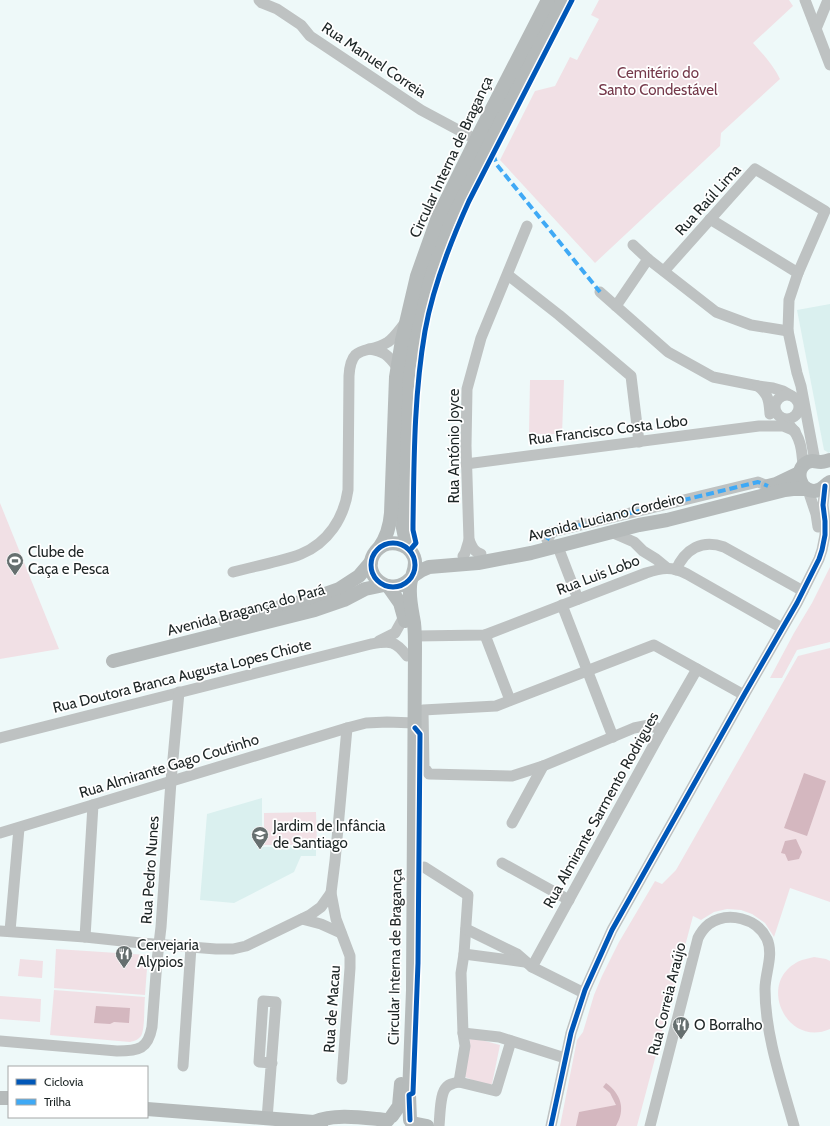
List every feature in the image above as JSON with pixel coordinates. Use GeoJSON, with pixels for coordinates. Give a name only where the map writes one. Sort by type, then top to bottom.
{"type":"FeatureCollection","features":[{"type":"Feature","properties":{"kind":"main road","name":"Circular Interna de Bragança"},"geometry":{"type":"LineString","coordinates":[[379,548],[385,540],[391,513],[397,367],[417,276],[438,217],[548,0]]}},
{"type":"Feature","properties":{"kind":"main road","name":"Circular Interna de Bragança"},"geometry":{"type":"LineString","coordinates":[[409,549],[403,528],[406,396],[410,365],[428,279],[448,222],[561,0]]}},
{"type":"Feature","properties":{"kind":"main road","name":"Avenida Luciano Cordeiro"},"geometry":{"type":"LineString","coordinates":[[412,577],[429,567],[478,563],[531,553],[553,543],[737,493],[776,484],[806,467],[830,460]]}},
{"type":"Feature","properties":{"kind":"main road"},"geometry":{"type":"LineString","coordinates":[[806,467],[799,479],[802,485],[808,490]]}},
{"type":"Feature","properties":{"kind":"main road","name":"Avenida Luciano Cordeiro"},"geometry":{"type":"LineString","coordinates":[[409,549],[423,557],[439,558],[481,554],[553,543],[611,532],[785,490],[820,490],[828,484]]}},
{"type":"Feature","properties":{"kind":"main road"},"geometry":{"type":"LineString","coordinates":[[393,543],[400,544],[409,549],[416,563],[412,577],[405,584],[392,587],[386,586],[376,578],[373,573],[371,562],[373,556],[379,548],[386,544],[393,543]]}},
{"type":"Feature","properties":{"kind":"main road","name":"Avenida Bragança do Pará"},"geometry":{"type":"LineString","coordinates":[[225,621],[308,600],[339,589],[359,576],[371,562]]}},
{"type":"Feature","properties":{"kind":"main road","name":"Circular Interna de Bragança"},"geometry":{"type":"LineString","coordinates":[[389,1121],[399,1106],[401,1094],[411,722],[415,636],[410,603],[410,586],[412,577]]}},
{"type":"Feature","properties":{"kind":"main road","name":"Circular Interna de Bragança"},"geometry":{"type":"LineString","coordinates":[[386,586],[400,603],[404,617],[411,722],[413,990],[409,1095],[412,1123]]}},
{"type":"Feature","properties":{"kind":"main road","name":"Avenida Bragança do Pará"},"geometry":{"type":"LineString","coordinates":[[113,661],[325,608],[365,590],[386,586]]}},
{"type":"Feature","properties":{"kind":"main road"},"geometry":{"type":"LineString","coordinates":[[148,1109],[267,1118],[316,1125],[326,1118],[338,1117],[389,1121],[395,1115],[402,1114],[408,1117],[412,1123],[427,1126]]}},
{"type":"Feature","properties":{"kind":"street","name":"Rua Manuel Correia"},"geometry":{"type":"LineString","coordinates":[[259,0],[262,3],[277,9],[301,25],[310,36],[422,110],[476,140]]}},
{"type":"Feature","properties":{"kind":"street"},"geometry":{"type":"LineString","coordinates":[[805,0],[816,29],[828,49],[830,65]]}},
{"type":"Feature","properties":{"kind":"street"},"geometry":{"type":"LineString","coordinates":[[816,29],[828,0]]}},
{"type":"Feature","properties":{"kind":"street","name":"Rua Raúl Lima"},"geometry":{"type":"LineString","coordinates":[[664,271],[755,169],[825,211],[798,273],[789,300],[788,330],[801,386],[806,467]]}},
{"type":"Feature","properties":{"kind":"street"},"geometry":{"type":"LineString","coordinates":[[710,219],[798,273]]}},
{"type":"Feature","properties":{"kind":"street","name":"Rua António Joyce"},"geometry":{"type":"LineString","coordinates":[[463,556],[469,540],[466,464],[467,388],[481,338],[527,226]]}},
{"type":"Feature","properties":{"kind":"street"},"geometry":{"type":"LineString","coordinates":[[633,245],[648,259],[716,312],[751,325],[788,330]]}},
{"type":"Feature","properties":{"kind":"street"},"geometry":{"type":"LineString","coordinates":[[616,306],[648,259]]}},
{"type":"Feature","properties":{"kind":"street"},"geometry":{"type":"LineString","coordinates":[[508,275],[559,315],[631,376],[639,442]]}},
{"type":"Feature","properties":{"kind":"street"},"geometry":{"type":"LineString","coordinates":[[600,292],[668,352],[713,377],[773,388],[797,400],[803,411],[798,412],[793,418],[789,419],[774,411]]}},
{"type":"Feature","properties":{"kind":"street"},"geometry":{"type":"LineString","coordinates":[[233,572],[296,556],[308,551],[325,538],[335,526],[345,505],[348,486],[350,363],[355,355],[366,349],[389,341],[408,319]]}},
{"type":"Feature","properties":{"kind":"street"},"geometry":{"type":"LineString","coordinates":[[366,349],[383,352],[397,367]]}},
{"type":"Feature","properties":{"kind":"street"},"geometry":{"type":"LineString","coordinates":[[774,411],[777,399],[786,394],[796,380],[797,373]]}},
{"type":"Feature","properties":{"kind":"street"},"geometry":{"type":"LineString","coordinates":[[758,386],[764,391],[774,411],[795,431],[806,467]]}},
{"type":"Feature","properties":{"kind":"street","name":"Rua Francisco Costa Lobo"},"geometry":{"type":"LineString","coordinates":[[754,427],[767,419],[774,411]]}},
{"type":"Feature","properties":{"kind":"street","name":"Rua Francisco Costa Lobo"},"geometry":{"type":"LineString","coordinates":[[466,464],[754,427],[783,426],[795,431]]}},
{"type":"Feature","properties":{"kind":"street"},"geometry":{"type":"LineString","coordinates":[[551,1126],[571,1033],[584,993],[612,930],[782,628],[819,559],[823,542],[824,520],[822,506],[828,484]]}},
{"type":"Feature","properties":{"kind":"street"},"geometry":{"type":"LineString","coordinates":[[808,490],[816,514],[818,534],[818,546],[813,571]]}},
{"type":"Feature","properties":{"kind":"street"},"geometry":{"type":"LineString","coordinates":[[634,542],[632,537],[639,525]]}},
{"type":"Feature","properties":{"kind":"street"},"geometry":{"type":"LineString","coordinates":[[611,532],[634,542],[643,551],[671,569],[687,574],[782,628]]}},
{"type":"Feature","properties":{"kind":"street"},"geometry":{"type":"LineString","coordinates":[[469,540],[476,552],[481,554]]}},
{"type":"Feature","properties":{"kind":"street"},"geometry":{"type":"LineString","coordinates":[[553,543],[578,599]]}},
{"type":"Feature","properties":{"kind":"street"},"geometry":{"type":"LineString","coordinates":[[671,569],[687,552],[707,544],[716,544],[803,590]]}},
{"type":"Feature","properties":{"kind":"street","name":"Rua Luis Lobo"},"geometry":{"type":"LineString","coordinates":[[415,636],[485,635],[646,573],[671,569]]}},
{"type":"Feature","properties":{"kind":"street"},"geometry":{"type":"LineString","coordinates":[[562,606],[613,737]]}},
{"type":"Feature","properties":{"kind":"street"},"geometry":{"type":"LineString","coordinates":[[371,644],[395,633],[404,617]]}},
{"type":"Feature","properties":{"kind":"street"},"geometry":{"type":"LineString","coordinates":[[485,635],[510,700]]}},
{"type":"Feature","properties":{"kind":"street"},"geometry":{"type":"LineString","coordinates":[[371,644],[385,642],[394,643],[400,647],[407,656]]}},
{"type":"Feature","properties":{"kind":"street","name":"Rua Doutora Branca Augusta Lopes Chiote"},"geometry":{"type":"LineString","coordinates":[[0,738],[371,644]]}},
{"type":"Feature","properties":{"kind":"street"},"geometry":{"type":"LineString","coordinates":[[662,730],[649,725],[634,728],[543,766],[512,776],[429,774],[424,768],[423,710],[496,706],[654,645],[744,696]]}},
{"type":"Feature","properties":{"kind":"street","name":"Rua Almirante Sarmento Rodrigues"},"geometry":{"type":"LineString","coordinates":[[529,964],[569,900],[662,730],[698,669]]}},
{"type":"Feature","properties":{"kind":"street","name":"Rua Pedro Nunes"},"geometry":{"type":"LineString","coordinates":[[0,1041],[128,1051],[138,1049],[145,1045],[150,1036],[161,927],[179,692]]}},
{"type":"Feature","properties":{"kind":"street","name":"Rua Almirante Gago Coutinho"},"geometry":{"type":"LineString","coordinates":[[0,833],[347,728],[366,723],[411,722]]}},
{"type":"Feature","properties":{"kind":"street","name":"Rua de Macau"},"geometry":{"type":"LineString","coordinates":[[342,1079],[350,956],[336,919],[331,893],[347,728]]}},
{"type":"Feature","properties":{"kind":"street"},"geometry":{"type":"LineString","coordinates":[[512,823],[543,766]]}},
{"type":"Feature","properties":{"kind":"street"},"geometry":{"type":"LineString","coordinates":[[85,937],[93,805]]}},
{"type":"Feature","properties":{"kind":"street"},"geometry":{"type":"LineString","coordinates":[[19,828],[5,931],[216,949],[233,949],[246,946],[302,919],[320,907],[331,893]]}},
{"type":"Feature","properties":{"kind":"street"},"geometry":{"type":"LineString","coordinates":[[502,863],[569,900]]}},
{"type":"Feature","properties":{"kind":"street"},"geometry":{"type":"LineString","coordinates":[[424,867],[468,895],[464,954],[461,973],[463,1033],[465,1046],[459,1082]]}},
{"type":"Feature","properties":{"kind":"street","name":"Rua Correia Araújo"},"geometry":{"type":"LineString","coordinates":[[650,1126],[698,938],[702,930],[714,921],[728,918],[744,919],[752,922],[763,932],[769,944],[770,956],[765,989],[766,1009],[772,1046],[794,1126]]}},
{"type":"Feature","properties":{"kind":"street"},"geometry":{"type":"LineString","coordinates":[[302,919],[321,924],[341,933]]}},
{"type":"Feature","properties":{"kind":"street"},"geometry":{"type":"LineString","coordinates":[[466,929],[517,954],[529,964],[584,993]]}},
{"type":"Feature","properties":{"kind":"street"},"geometry":{"type":"LineString","coordinates":[[183,1066],[191,947]]}},
{"type":"Feature","properties":{"kind":"street"},"geometry":{"type":"LineString","coordinates":[[464,954],[529,964]]}},
{"type":"Feature","properties":{"kind":"street"},"geometry":{"type":"LineString","coordinates":[[267,1118],[272,1063],[276,1002],[263,1001],[259,1062],[272,1063]]}},
{"type":"Feature","properties":{"kind":"street"},"geometry":{"type":"LineString","coordinates":[[463,1033],[499,1037],[565,1058]]}},
{"type":"Feature","properties":{"kind":"street"},"geometry":{"type":"LineString","coordinates":[[439,1126],[442,1094],[450,1084],[459,1082],[496,1091],[511,1041]]}},
{"type":"Feature","properties":{"kind":"shaded area"},"geometry":{"type":"Polygon","coordinates":[[[830,304],[829,453],[824,450],[797,310],[830,304]]]}},
{"type":"Feature","properties":{"kind":"shaded area"},"geometry":{"type":"Polygon","coordinates":[[[804,773],[826,781],[807,836],[784,828],[804,773]]]}},
{"type":"Feature","properties":{"kind":"shaded area","name":"Jardim de Infância de Santiago"},"geometry":{"type":"Polygon","coordinates":[[[262,798],[262,847],[316,847],[316,856],[301,856],[294,872],[234,903],[200,900],[207,814],[262,798]]]}},
{"type":"Feature","properties":{"kind":"shaded area"},"geometry":{"type":"Polygon","coordinates":[[[796,839],[802,852],[799,859],[788,861],[785,854],[781,853],[785,841],[796,839]]]}},
{"type":"Feature","properties":{"kind":"shaded area"},"geometry":{"type":"Polygon","coordinates":[[[96,1006],[130,1008],[129,1023],[94,1023],[96,1006]]]}},
{"type":"Feature","properties":{"kind":"shaded area"},"geometry":{"type":"Polygon","coordinates":[[[606,1083],[615,1092],[620,1102],[621,1114],[616,1126],[576,1126],[579,1112],[616,1105],[610,1093],[603,1087],[606,1083]]]}},
{"type":"Feature","properties":{"kind":"green space","name":"Cemitério do Santo Condestável"},"geometry":{"type":"Polygon","coordinates":[[[599,0],[789,0],[793,6],[753,43],[771,64],[780,79],[721,133],[720,146],[595,263],[500,160],[535,91],[555,86],[570,57],[577,60],[599,19],[591,15],[599,0]]]}},
{"type":"Feature","properties":{"kind":"green space"},"geometry":{"type":"Polygon","coordinates":[[[530,380],[564,380],[562,434],[529,434],[530,380]]]}},
{"type":"Feature","properties":{"kind":"green space","name":"Clube de Caça e Pesca"},"geometry":{"type":"Polygon","coordinates":[[[0,503],[59,649],[0,659],[0,503]]]}},
{"type":"Feature","properties":{"kind":"green space"},"geometry":{"type":"Polygon","coordinates":[[[830,567],[830,642],[797,650],[782,678],[770,678],[812,603],[830,567]]]}},
{"type":"Feature","properties":{"kind":"green space"},"geometry":{"type":"Polygon","coordinates":[[[830,648],[830,902],[790,888],[774,937],[765,923],[752,914],[741,910],[727,909],[714,912],[701,920],[693,916],[637,1126],[560,1126],[577,1040],[583,1032],[594,995],[619,942],[655,881],[662,884],[676,870],[798,656],[830,648]]]}},
{"type":"Feature","properties":{"kind":"green space"},"geometry":{"type":"Polygon","coordinates":[[[316,812],[317,845],[264,845],[264,813],[316,812]]]}},
{"type":"Feature","properties":{"kind":"green space"},"geometry":{"type":"Polygon","coordinates":[[[56,949],[148,955],[145,995],[54,988],[56,949]]]}},
{"type":"Feature","properties":{"kind":"green space"},"geometry":{"type":"Polygon","coordinates":[[[814,957],[830,961],[830,1029],[814,1033],[800,1029],[789,1021],[782,1009],[778,995],[780,982],[788,969],[802,960],[814,957]]]}},
{"type":"Feature","properties":{"kind":"green space"},"geometry":{"type":"Polygon","coordinates":[[[20,959],[43,961],[42,978],[18,976],[20,959]]]}},
{"type":"Feature","properties":{"kind":"green space"},"geometry":{"type":"Polygon","coordinates":[[[54,990],[145,997],[144,1023],[141,1036],[130,1042],[50,1035],[54,990]]]}},
{"type":"Feature","properties":{"kind":"green space"},"geometry":{"type":"Polygon","coordinates":[[[0,996],[41,999],[40,1022],[0,1019],[0,996]]]}},
{"type":"Feature","properties":{"kind":"green space"},"geometry":{"type":"Polygon","coordinates":[[[470,1037],[500,1045],[492,1084],[482,1084],[465,1077],[470,1037]]]}},
{"type":"Feature","properties":{"kind":"marked path"},"geometry":{"type":"LineString","coordinates":[[493,154],[497,165],[600,292]]}},
{"type":"Feature","properties":{"kind":"marked path"},"geometry":{"type":"LineString","coordinates":[[547,540],[552,532],[758,482],[768,486]]}},
{"type":"Feature","properties":{"kind":"cycle path"},"geometry":{"type":"LineString","coordinates":[[410,550],[416,543],[413,530],[413,500],[415,427],[421,355],[428,314],[437,281],[469,201],[572,0]]}},
{"type":"Feature","properties":{"kind":"cycle path"},"geometry":{"type":"LineString","coordinates":[[551,1126],[571,1033],[585,990],[612,930],[797,603],[819,559],[825,535],[823,505],[825,486]]}},
{"type":"Feature","properties":{"kind":"cycle path"},"geometry":{"type":"LineString","coordinates":[[389,543],[397,543],[409,549],[415,561],[415,565],[415,569],[409,581],[397,587],[389,587],[377,581],[371,569],[371,561],[377,549],[389,543]]}},
{"type":"Feature","properties":{"kind":"cycle path"},"geometry":{"type":"LineString","coordinates":[[410,1120],[409,1095],[413,1093],[418,963],[420,734],[415,728]]}},
{"type":"Feature","properties":{"kind":"place","name":"Clube de Caça e Pesca"},"geometry":{"type":"Point","coordinates":[15,576]}},
{"type":"Feature","properties":{"kind":"place","name":"Jardim de Infância de Santiago"},"geometry":{"type":"Point","coordinates":[260,850]}},
{"type":"Feature","properties":{"kind":"place","name":"Cervejaria Alypios"},"geometry":{"type":"Point","coordinates":[124,969]}},
{"type":"Feature","properties":{"kind":"place","name":"O Borralho"},"geometry":{"type":"Point","coordinates":[681,1040]}}]}
